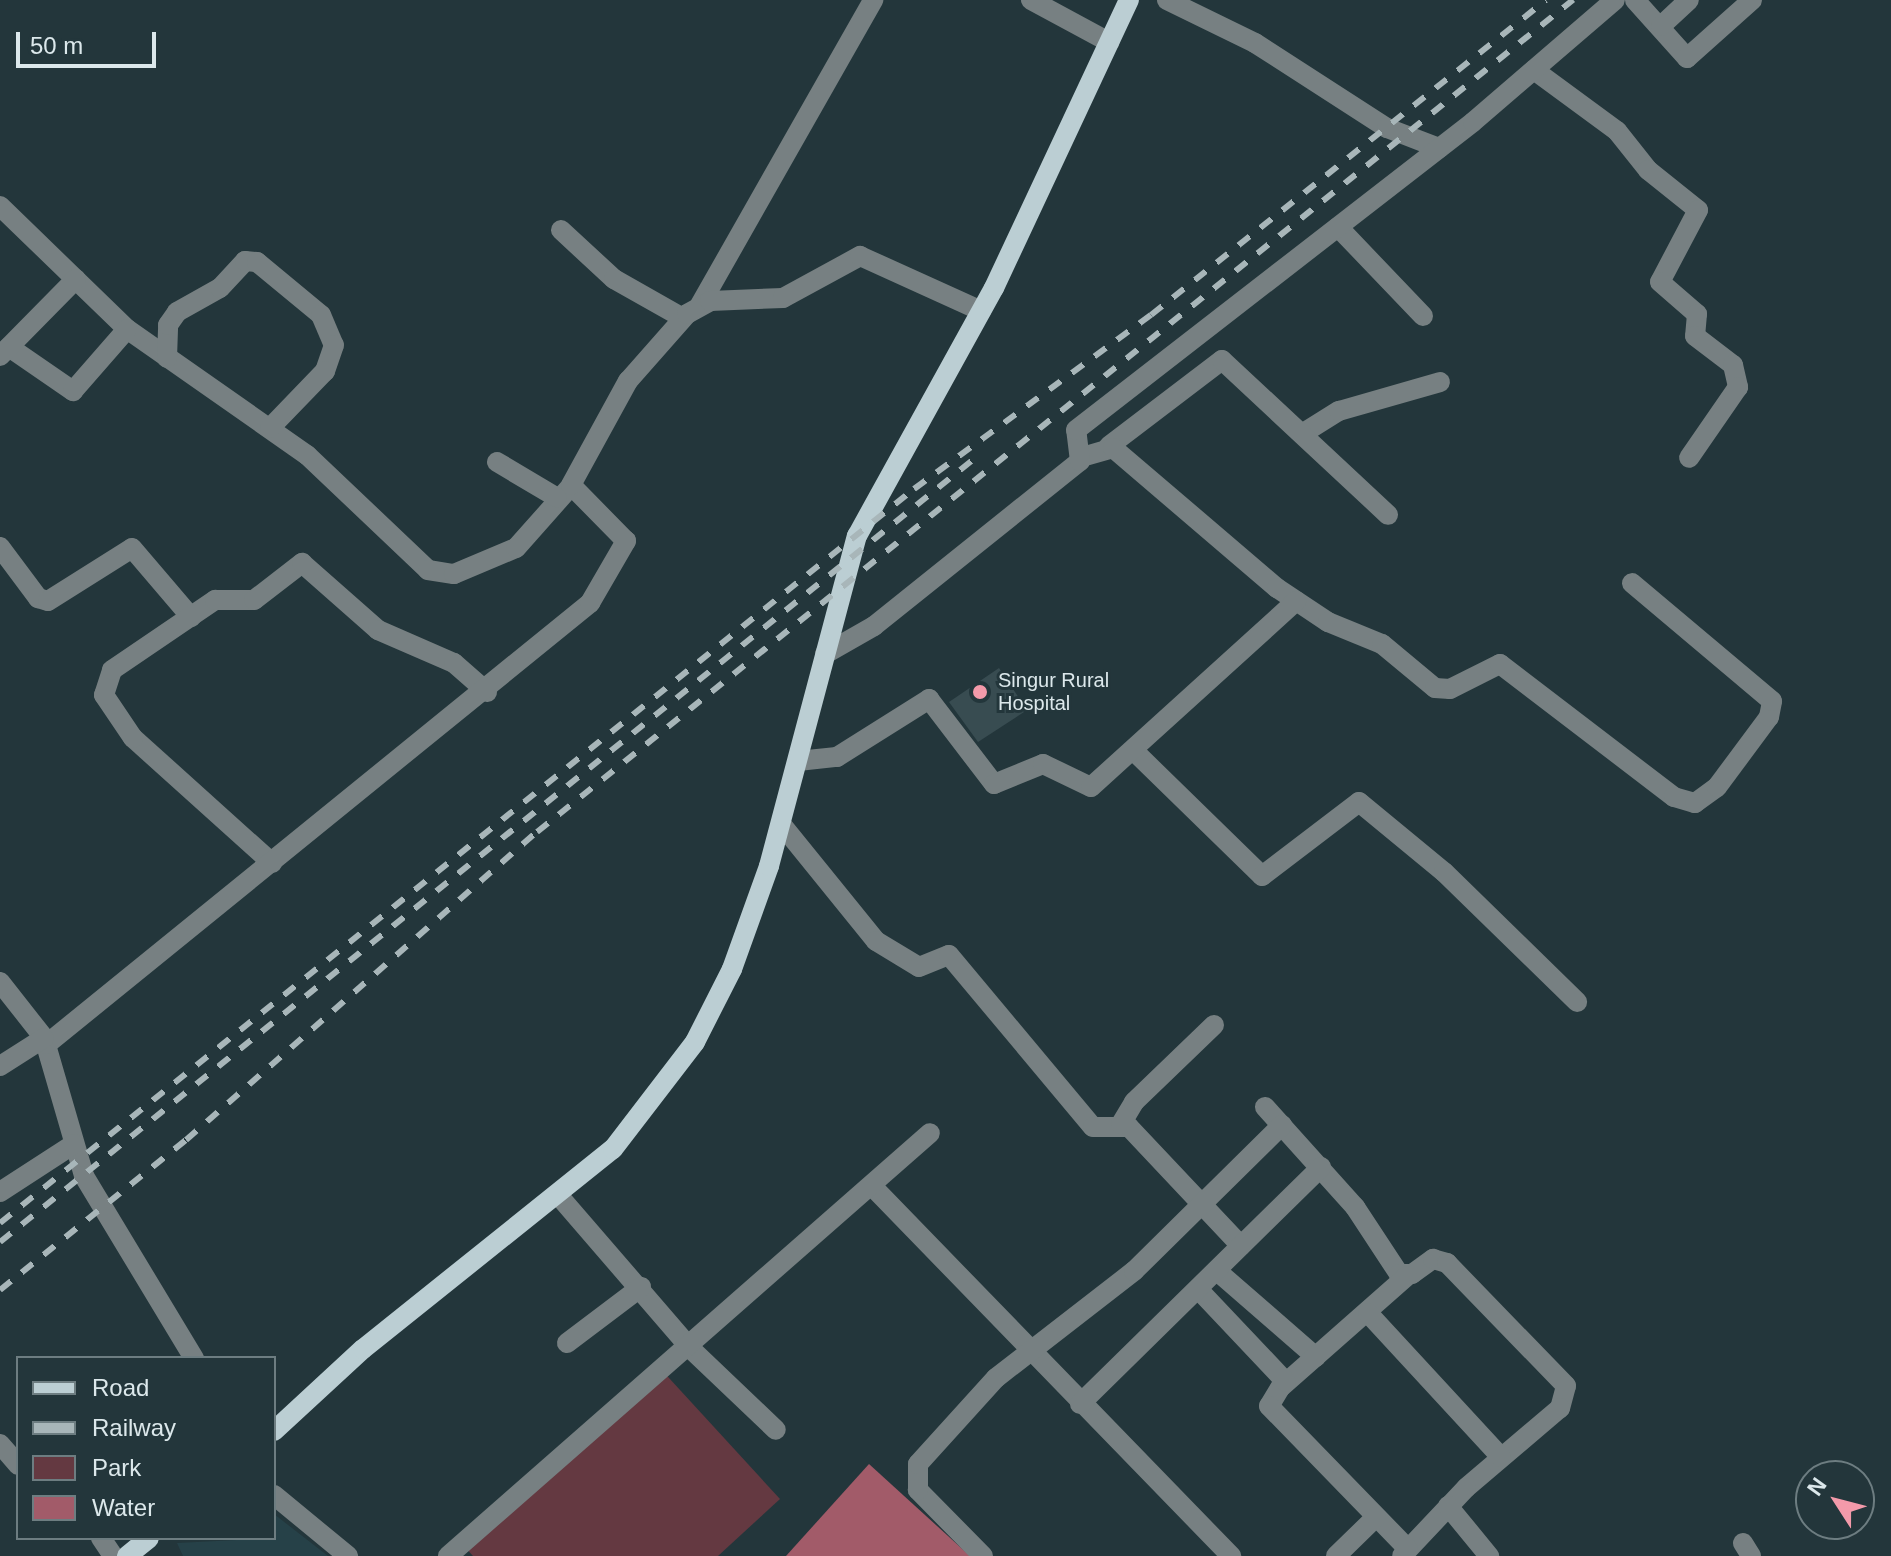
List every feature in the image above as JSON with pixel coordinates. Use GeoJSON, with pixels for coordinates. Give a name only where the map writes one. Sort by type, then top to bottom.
{"type":"FeatureCollection","features":[{"type":"Feature","properties":{"kind":"main road"},"geometry":{"type":"LineString","coordinates":[[276,1429],[363,1349],[559,1196],[627,1134],[695,1042],[744,941],[782,825],[857,536],[981,311],[1129,0]]}},
{"type":"Feature","properties":{"kind":"main road"},"geometry":{"type":"LineString","coordinates":[[127,1556],[147,1540]]}},
{"type":"Feature","properties":{"kind":"street"},"geometry":{"type":"LineString","coordinates":[[0,206],[127,329],[270,428],[437,574],[472,569],[516,548],[564,491],[628,381],[683,318],[700,305],[873,0]]}},
{"type":"Feature","properties":{"kind":"street"},"geometry":{"type":"LineString","coordinates":[[1031,0],[1109,42]]}},
{"type":"Feature","properties":{"kind":"street"},"geometry":{"type":"LineString","coordinates":[[1167,0],[1255,43],[1387,128],[1439,148]]}},
{"type":"Feature","properties":{"kind":"street"},"geometry":{"type":"LineString","coordinates":[[1082,457],[1076,430],[1439,148],[1615,0]]}},
{"type":"Feature","properties":{"kind":"street"},"geometry":{"type":"LineString","coordinates":[[1635,0],[1691,58],[1752,0]]}},
{"type":"Feature","properties":{"kind":"street"},"geometry":{"type":"LineString","coordinates":[[1661,26],[1689,0]]}},
{"type":"Feature","properties":{"kind":"street"},"geometry":{"type":"LineString","coordinates":[[1534,70],[1617,131],[1648,170],[1697,207],[1660,282],[1697,314],[1695,336],[1733,365],[1738,387],[1689,458]]}},
{"type":"Feature","properties":{"kind":"street"},"geometry":{"type":"LineString","coordinates":[[1338,227],[1423,316]]}},
{"type":"Feature","properties":{"kind":"street"},"geometry":{"type":"LineString","coordinates":[[561,230],[614,279],[683,318]]}},
{"type":"Feature","properties":{"kind":"street"},"geometry":{"type":"LineString","coordinates":[[700,305],[783,298],[860,256],[981,311]]}},
{"type":"Feature","properties":{"kind":"street"},"geometry":{"type":"LineString","coordinates":[[167,358],[168,325],[177,312],[220,288],[245,261],[257,262],[321,315],[334,345],[325,371],[270,428]]}},
{"type":"Feature","properties":{"kind":"street"},"geometry":{"type":"LineString","coordinates":[[76,279],[4,352],[73,391],[127,329]]}},
{"type":"Feature","properties":{"kind":"street"},"geometry":{"type":"LineString","coordinates":[[825,654],[922,589],[1082,457],[1109,446],[1222,360],[1305,432],[1388,515]]}},
{"type":"Feature","properties":{"kind":"street"},"geometry":{"type":"LineString","coordinates":[[1305,432],[1339,411],[1440,382]]}},
{"type":"Feature","properties":{"kind":"street"},"geometry":{"type":"LineString","coordinates":[[1109,446],[1296,601],[1382,644],[1435,688],[1450,689],[1500,664],[1674,797],[1695,803],[1717,787],[1769,717],[1772,701],[1632,583]]}},
{"type":"Feature","properties":{"kind":"street"},"geometry":{"type":"LineString","coordinates":[[0,1066],[46,1041],[487,692],[577,616],[623,552],[624,533],[564,491],[497,462]]}},
{"type":"Feature","properties":{"kind":"street"},"geometry":{"type":"LineString","coordinates":[[4,561],[48,601],[132,548],[191,617]]}},
{"type":"Feature","properties":{"kind":"street"},"geometry":{"type":"LineString","coordinates":[[272,863],[133,738],[104,695],[112,670],[220,598],[254,600],[302,563],[378,630],[454,663],[487,692]]}},
{"type":"Feature","properties":{"kind":"street"},"geometry":{"type":"LineString","coordinates":[[798,761],[837,757],[925,698],[936,703],[998,786],[1043,764],[1091,787],[1136,753],[1296,601]]}},
{"type":"Feature","properties":{"kind":"street"},"geometry":{"type":"LineString","coordinates":[[1136,753],[1262,876],[1359,802],[1455,882],[1577,1002]]}},
{"type":"Feature","properties":{"kind":"street"},"geometry":{"type":"LineString","coordinates":[[782,825],[876,941],[914,966],[949,955],[1093,1127],[1121,1124]]}},
{"type":"Feature","properties":{"kind":"street"},"geometry":{"type":"LineString","coordinates":[[0,982],[46,1041],[74,1144],[102,1208],[193,1356]]}},
{"type":"Feature","properties":{"kind":"street"},"geometry":{"type":"LineString","coordinates":[[1121,1124],[1134,1102],[1214,1025]]}},
{"type":"Feature","properties":{"kind":"street"},"geometry":{"type":"LineString","coordinates":[[1265,1107],[1321,1167],[1407,1276]]}},
{"type":"Feature","properties":{"kind":"street"},"geometry":{"type":"LineString","coordinates":[[1121,1124],[1241,1246]]}},
{"type":"Feature","properties":{"kind":"street"},"geometry":{"type":"LineString","coordinates":[[983,1556],[918,1490],[914,1473],[973,1400],[1028,1349],[1117,1286],[1282,1125]]}},
{"type":"Feature","properties":{"kind":"street"},"geometry":{"type":"LineString","coordinates":[[448,1556],[691,1349],[697,1331],[872,1186],[930,1133]]}},
{"type":"Feature","properties":{"kind":"street"},"geometry":{"type":"LineString","coordinates":[[0,1192],[74,1144]]}},
{"type":"Feature","properties":{"kind":"street"},"geometry":{"type":"LineString","coordinates":[[1080,1404],[1321,1167]]}},
{"type":"Feature","properties":{"kind":"street"},"geometry":{"type":"LineString","coordinates":[[872,1186],[1080,1404],[1231,1556]]}},
{"type":"Feature","properties":{"kind":"street"},"geometry":{"type":"LineString","coordinates":[[559,1196],[641,1287],[691,1349],[776,1430]]}},
{"type":"Feature","properties":{"kind":"street"},"geometry":{"type":"LineString","coordinates":[[1433,1259],[1447,1263],[1566,1386],[1560,1408],[1448,1506],[1404,1554],[1376,1517],[1273,1417],[1269,1406],[1286,1382],[1368,1313],[1407,1276],[1433,1259]]}},
{"type":"Feature","properties":{"kind":"street"},"geometry":{"type":"LineString","coordinates":[[1217,1271],[1316,1357]]}},
{"type":"Feature","properties":{"kind":"street"},"geometry":{"type":"LineString","coordinates":[[567,1343],[641,1287]]}},
{"type":"Feature","properties":{"kind":"street"},"geometry":{"type":"LineString","coordinates":[[1198,1289],[1286,1382]]}},
{"type":"Feature","properties":{"kind":"street"},"geometry":{"type":"LineString","coordinates":[[1368,1313],[1501,1457]]}},
{"type":"Feature","properties":{"kind":"street"},"geometry":{"type":"LineString","coordinates":[[0,1444],[16,1463]]}},
{"type":"Feature","properties":{"kind":"street"},"geometry":{"type":"LineString","coordinates":[[276,1497],[348,1556]]}},
{"type":"Feature","properties":{"kind":"street"},"geometry":{"type":"LineString","coordinates":[[1448,1506],[1489,1556]]}},
{"type":"Feature","properties":{"kind":"street"},"geometry":{"type":"LineString","coordinates":[[1336,1556],[1376,1517]]}},
{"type":"Feature","properties":{"kind":"shaded area"},"geometry":{"type":"Polygon","coordinates":[[[276,1516],[328,1556],[183,1556],[177,1543],[276,1540],[276,1516]]]}},
{"type":"Feature","properties":{"kind":"green space"},"geometry":{"type":"Polygon","coordinates":[[[658,1366],[780,1499],[718,1556],[473,1556],[463,1545],[658,1366]]]}},
{"type":"Feature","properties":{"kind":"water"},"geometry":{"type":"Polygon","coordinates":[[[869,1464],[970,1556],[786,1556],[869,1464]]]}},
{"type":"Feature","properties":{"kind":"building"},"geometry":{"type":"Polygon","coordinates":[[[999,668],[1027,710],[978,742],[949,702],[999,668]]]}},
{"type":"Feature","properties":{"kind":"railway"},"geometry":{"type":"LineString","coordinates":[[0,1223],[914,489],[1151,315],[1546,0]]}},
{"type":"Feature","properties":{"kind":"railway"},"geometry":{"type":"LineString","coordinates":[[0,1290],[186,1140],[537,832],[1573,0]]}},
{"type":"Feature","properties":{"kind":"railway"},"geometry":{"type":"LineString","coordinates":[[0,1242],[974,459]]}},
{"type":"Feature","properties":{"kind":"place","name":"Singur Rural Hospital"},"geometry":{"type":"Point","coordinates":[980,692]}}]}
